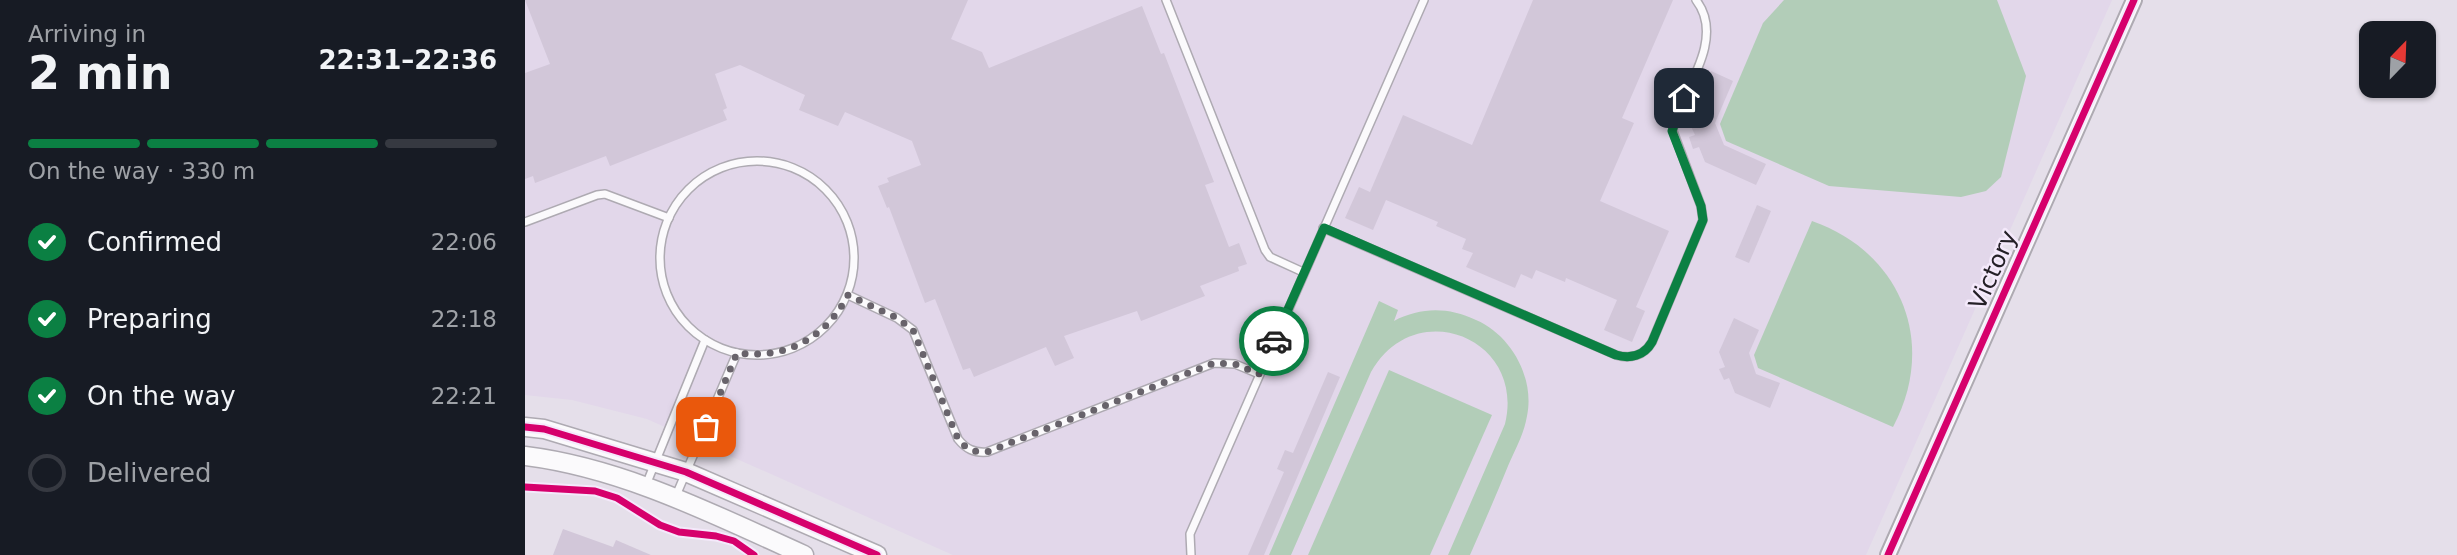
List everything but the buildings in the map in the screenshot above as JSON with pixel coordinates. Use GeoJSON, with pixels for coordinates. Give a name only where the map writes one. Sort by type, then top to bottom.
{"type":"FeatureCollection","features":[{"type":"Feature","properties":{"kind":"street","name":"Victory"},"geometry":{"type":"LineString","coordinates":[[1888,555],[2134,0]]}},
{"type":"Feature","properties":{"kind":"street"},"geometry":{"type":"LineString","coordinates":[[525,427],[544,429],[686,472],[877,555]]}},
{"type":"Feature","properties":{"kind":"street"},"geometry":{"type":"LineString","coordinates":[[525,456],[567,461],[645,488],[804,555]]}},
{"type":"Feature","properties":{"kind":"lane"},"geometry":{"type":"LineString","coordinates":[[1166,0],[1265,250],[1270,257],[1303,272]]}},
{"type":"Feature","properties":{"kind":"lane"},"geometry":{"type":"LineString","coordinates":[[1191,555],[1190,534],[1424,0]]}},
{"type":"Feature","properties":{"kind":"lane"},"geometry":{"type":"LineString","coordinates":[[1324,228],[1616,355],[1630,357],[1644,352],[1652,342],[1703,220],[1701,206],[1672,131],[1674,120],[1708,38],[1704,13],[1696,0]]}},
{"type":"Feature","properties":{"kind":"lane"},"geometry":{"type":"LineString","coordinates":[[748,162],[767,162],[796,170],[821,186],[845,218],[854,254],[848,295],[830,322],[804,343],[771,354],[737,353],[705,340],[679,316],[664,284],[661,249],[669,218],[694,184],[726,167],[748,162]]}},
{"type":"Feature","properties":{"kind":"lane"},"geometry":{"type":"LineString","coordinates":[[525,222],[605,194],[669,218]]}},
{"type":"Feature","properties":{"kind":"lane"},"geometry":{"type":"LineString","coordinates":[[848,295],[897,318],[913,330],[958,439],[970,450],[978,453],[987,452],[1214,363],[1235,364],[1259,374]]}},
{"type":"Feature","properties":{"kind":"lane"},"geometry":{"type":"LineString","coordinates":[[645,488],[705,340]]}},
{"type":"Feature","properties":{"kind":"lane"},"geometry":{"type":"LineString","coordinates":[[675,499],[737,353]]}},
{"type":"Feature","properties":{"kind":"shaded area"},"geometry":{"type":"Polygon","coordinates":[[[525,0],[2112,0],[1866,555],[953,555],[647,419],[572,400],[525,395],[525,0]]]}},
{"type":"Feature","properties":{"kind":"green space"},"geometry":{"type":"Polygon","coordinates":[[[1784,0],[1997,0],[2026,76],[2001,177],[1986,191],[1961,197],[1829,186],[1726,141],[1720,124],[1763,23],[1784,0]]]}},
{"type":"Feature","properties":{"kind":"green space"},"geometry":{"type":"Polygon","coordinates":[[[1812,221],[1843,235],[1869,254],[1889,278],[1903,304],[1911,333],[1912,364],[1906,395],[1893,427],[1758,368],[1754,355],[1812,221]]]}},
{"type":"Feature","properties":{"kind":"green space"},"geometry":{"type":"Polygon","coordinates":[[[1379,301],[1398,310],[1394,321],[1424,311],[1445,311],[1476,320],[1500,336],[1518,359],[1524,373],[1529,402],[1522,436],[1470,555],[1448,555],[1505,424],[1507,394],[1499,369],[1483,349],[1462,337],[1438,332],[1413,335],[1390,348],[1371,372],[1291,555],[1269,555],[1379,301]]]}},
{"type":"Feature","properties":{"kind":"green space"},"geometry":{"type":"Polygon","coordinates":[[[1389,370],[1492,415],[1430,555],[1308,555],[1389,370]]]}},
{"type":"Feature","properties":{"kind":"cycle path"},"geometry":{"type":"LineString","coordinates":[[1888,555],[2134,0]]}},
{"type":"Feature","properties":{"kind":"cycle path"},"geometry":{"type":"LineString","coordinates":[[525,427],[544,429],[686,472],[877,555]]}},
{"type":"Feature","properties":{"kind":"cycle path"},"geometry":{"type":"LineString","coordinates":[[525,487],[595,491],[617,498],[660,525],[679,532],[734,541],[754,555]]}},
{"type":"Feature","properties":{"kind":"way so far"},"geometry":{"type":"LineString","coordinates":[[706,427],[737,353],[771,354],[804,343],[830,322],[848,295],[897,318],[913,330],[958,439],[970,450],[978,453],[987,452],[1214,363],[1235,364],[1259,374],[1274,341]]}},
{"type":"Feature","properties":{"kind":"route"},"geometry":{"type":"LineString","coordinates":[[1274,341],[1324,228],[1616,355],[1630,357],[1644,352],[1652,342],[1702,227],[1701,206],[1672,131],[1684,98]]}}]}
